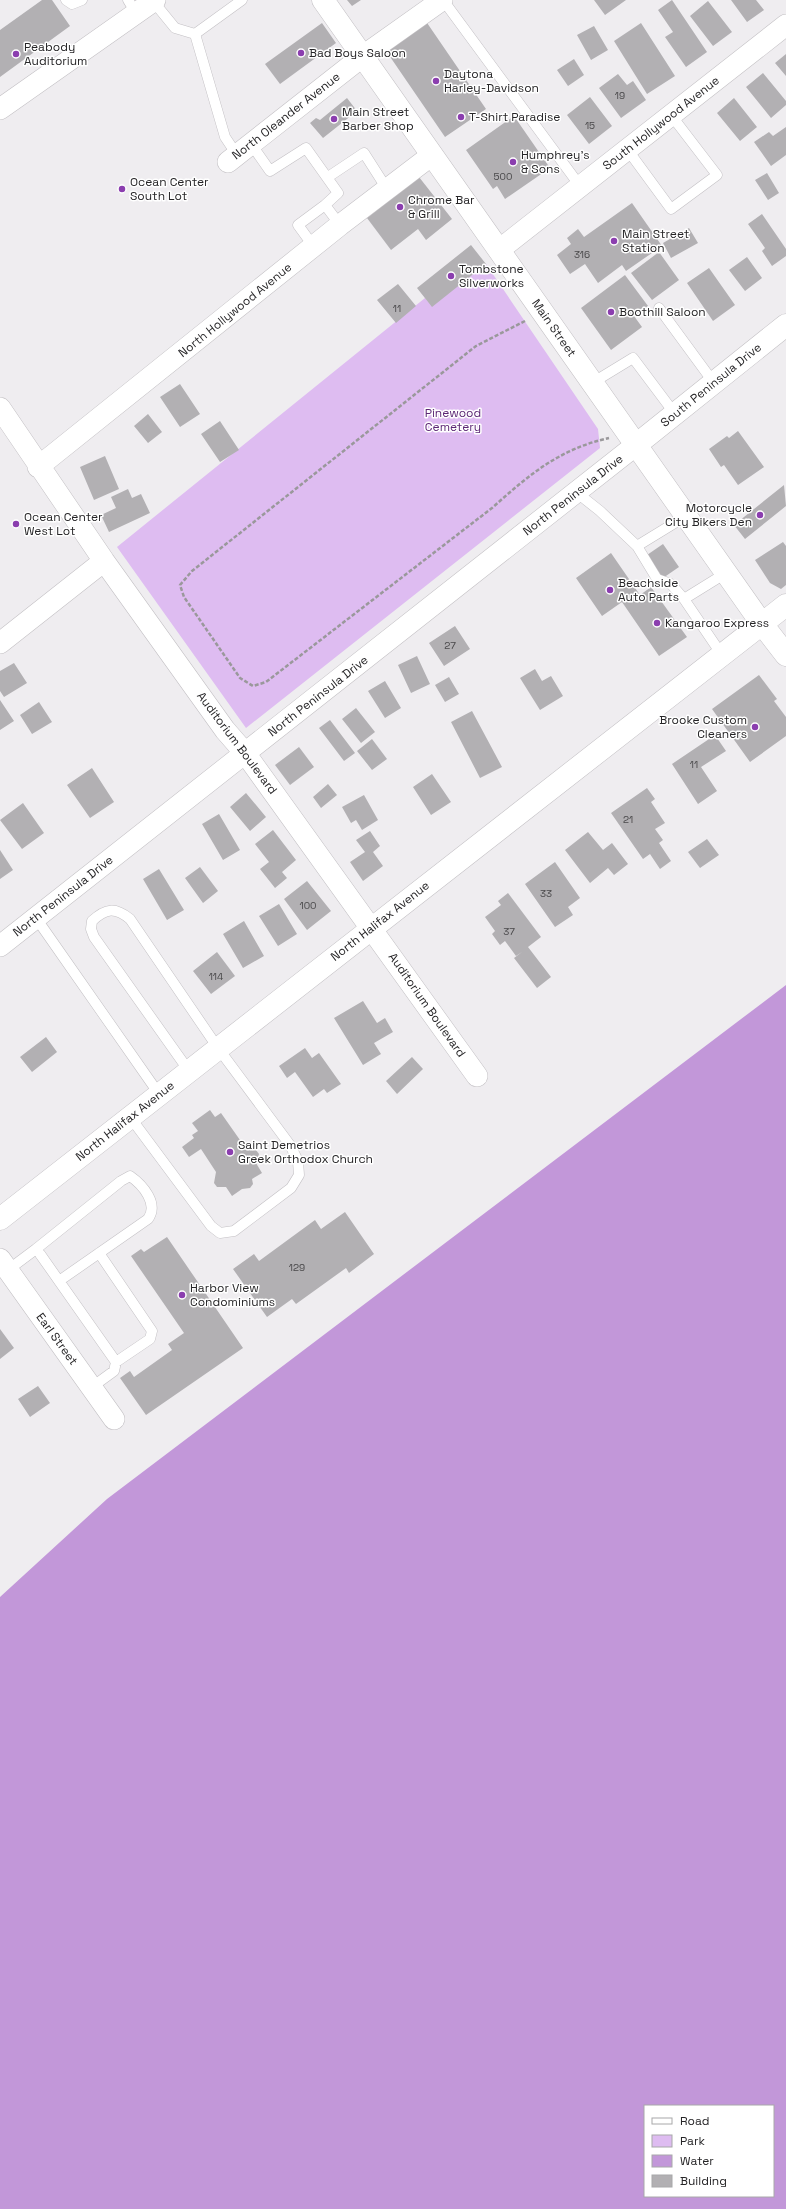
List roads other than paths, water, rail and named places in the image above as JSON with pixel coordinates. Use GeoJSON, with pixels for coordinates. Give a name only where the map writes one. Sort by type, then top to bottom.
{"type":"FeatureCollection","features":[{"type":"Feature","properties":{"kind":"street"},"geometry":{"type":"LineString","coordinates":[[0,109],[132,6],[154,0]]}},
{"type":"Feature","properties":{"kind":"street","name":"Main Street"},"geometry":{"type":"LineString","coordinates":[[323,0],[786,656]]}},
{"type":"Feature","properties":{"kind":"street","name":"North Oleander Avenue"},"geometry":{"type":"LineString","coordinates":[[239,154],[363,56],[443,0]]}},
{"type":"Feature","properties":{"kind":"street","name":"South Hollywood Avenue"},"geometry":{"type":"LineString","coordinates":[[499,250],[786,25]]}},
{"type":"Feature","properties":{"kind":"street","name":"North Hollywood Avenue"},"geometry":{"type":"LineString","coordinates":[[38,466],[340,225],[432,155]]}},
{"type":"Feature","properties":{"kind":"street","name":"South Peninsula Drive"},"geometry":{"type":"LineString","coordinates":[[636,445],[786,325]]}},
{"type":"Feature","properties":{"kind":"street","name":"Auditorium Boulevard"},"geometry":{"type":"LineString","coordinates":[[0,408],[104,561],[225,730],[245,753],[372,927],[477,1076]]}},
{"type":"Feature","properties":{"kind":"street","name":"North Peninsula Drive"},"geometry":{"type":"LineString","coordinates":[[0,946],[636,445]]}},
{"type":"Feature","properties":{"kind":"street"},"geometry":{"type":"LineString","coordinates":[[0,644],[104,561]]}},
{"type":"Feature","properties":{"kind":"street","name":"North Halifax Avenue"},"geometry":{"type":"LineString","coordinates":[[0,1219],[786,605]]}},
{"type":"Feature","properties":{"kind":"street","name":"Earl Street"},"geometry":{"type":"LineString","coordinates":[[4,1264],[114,1418]]}},
{"type":"Feature","properties":{"kind":"lane"},"geometry":{"type":"LineString","coordinates":[[66,0],[72,4],[82,0]]}},
{"type":"Feature","properties":{"kind":"lane"},"geometry":{"type":"LineString","coordinates":[[154,0],[175,28],[195,34]]}},
{"type":"Feature","properties":{"kind":"lane"},"geometry":{"type":"LineString","coordinates":[[195,34],[242,0]]}},
{"type":"Feature","properties":{"kind":"lane"},"geometry":{"type":"LineString","coordinates":[[443,0],[580,186]]}},
{"type":"Feature","properties":{"kind":"lane"},"geometry":{"type":"LineString","coordinates":[[195,34],[225,137],[239,154],[270,171],[306,148],[338,193],[298,225],[314,246]]}},
{"type":"Feature","properties":{"kind":"lane"},"geometry":{"type":"LineString","coordinates":[[627,149],[672,209],[718,175],[671,115]]}},
{"type":"Feature","properties":{"kind":"lane"},"geometry":{"type":"LineString","coordinates":[[328,178],[364,153],[387,189]]}},
{"type":"Feature","properties":{"kind":"lane"},"geometry":{"type":"LineString","coordinates":[[325,204],[340,225]]}},
{"type":"Feature","properties":{"kind":"lane"},"geometry":{"type":"LineString","coordinates":[[659,308],[714,383]]}},
{"type":"Feature","properties":{"kind":"lane"},"geometry":{"type":"LineString","coordinates":[[592,383],[633,358],[675,414]]}},
{"type":"Feature","properties":{"kind":"lane"},"geometry":{"type":"LineString","coordinates":[[576,492],[600,511],[637,546],[656,579],[671,584],[684,599],[722,655]]}},
{"type":"Feature","properties":{"kind":"lane"},"geometry":{"type":"LineString","coordinates":[[637,546],[686,516]]}},
{"type":"Feature","properties":{"kind":"lane"},"geometry":{"type":"LineString","coordinates":[[684,599],[726,573]]}},
{"type":"Feature","properties":{"kind":"lane"},"geometry":{"type":"LineString","coordinates":[[130,1117],[212,1226],[220,1232],[234,1231],[291,1188],[299,1175],[298,1161],[290,1145],[218,1048],[130,919],[121,911],[109,910],[100,913],[92,921],[91,929],[94,937],[189,1070]]}},
{"type":"Feature","properties":{"kind":"lane"},"geometry":{"type":"LineString","coordinates":[[36,918],[159,1094]]}},
{"type":"Feature","properties":{"kind":"lane"},"geometry":{"type":"LineString","coordinates":[[4,1264],[36,1249],[130,1176],[138,1182],[153,1204],[152,1213],[148,1219],[59,1281]]}},
{"type":"Feature","properties":{"kind":"lane"},"geometry":{"type":"LineString","coordinates":[[36,1249],[116,1362]]}},
{"type":"Feature","properties":{"kind":"lane"},"geometry":{"type":"LineString","coordinates":[[92,1387],[114,1371],[116,1362],[150,1339],[152,1331],[99,1253]]}},
{"type":"Feature","properties":{"kind":"water"},"geometry":{"type":"Polygon","coordinates":[[[786,985],[786,2209],[0,2209],[0,1597],[107,1499],[786,985]]]}},
{"type":"Feature","properties":{"kind":"place","name":"Bad Boys Saloon"},"geometry":{"type":"Point","coordinates":[301,53]}},
{"type":"Feature","properties":{"kind":"place","name":"Peabody Auditorium"},"geometry":{"type":"Point","coordinates":[16,54]}},
{"type":"Feature","properties":{"kind":"place","name":"Daytona Harley-Davidson"},"geometry":{"type":"Point","coordinates":[436,81]}},
{"type":"Feature","properties":{"kind":"place","name":"T-Shirt Paradise"},"geometry":{"type":"Point","coordinates":[461,117]}},
{"type":"Feature","properties":{"kind":"place","name":"Main Street Barber Shop"},"geometry":{"type":"Point","coordinates":[334,119]}},
{"type":"Feature","properties":{"kind":"place","name":"Humphrey's & Sons"},"geometry":{"type":"Point","coordinates":[513,162]}},
{"type":"Feature","properties":{"kind":"place","name":"Ocean Center South Lot"},"geometry":{"type":"Point","coordinates":[122,189]}},
{"type":"Feature","properties":{"kind":"place","name":"Chrome Bar & Grill"},"geometry":{"type":"Point","coordinates":[400,207]}},
{"type":"Feature","properties":{"kind":"place","name":"Main Street Station"},"geometry":{"type":"Point","coordinates":[614,241]}},
{"type":"Feature","properties":{"kind":"place","name":"Tombstone Silverworks"},"geometry":{"type":"Point","coordinates":[451,276]}},
{"type":"Feature","properties":{"kind":"place","name":"Boothill Saloon"},"geometry":{"type":"Point","coordinates":[611,312]}},
{"type":"Feature","properties":{"kind":"place","name":"Motorcycle City Bikers Den"},"geometry":{"type":"Point","coordinates":[760,515]}},
{"type":"Feature","properties":{"kind":"place","name":"Ocean Center West Lot"},"geometry":{"type":"Point","coordinates":[16,524]}},
{"type":"Feature","properties":{"kind":"place","name":"Beachside Auto Parts"},"geometry":{"type":"Point","coordinates":[610,590]}},
{"type":"Feature","properties":{"kind":"place","name":"Kangaroo Express"},"geometry":{"type":"Point","coordinates":[657,623]}},
{"type":"Feature","properties":{"kind":"place","name":"Brooke Custom Cleaners"},"geometry":{"type":"Point","coordinates":[755,727]}},
{"type":"Feature","properties":{"kind":"place","name":"Saint Demetrios Greek Orthodox Church"},"geometry":{"type":"Point","coordinates":[230,1152]}},
{"type":"Feature","properties":{"kind":"place","name":"Harbor View Condominiums"},"geometry":{"type":"Point","coordinates":[182,1295]}},
{"type":"Feature","properties":{"kind":"park label","name":"Pinewood Cemetery"},"geometry":{"type":"Point","coordinates":[453,420]}}]}
